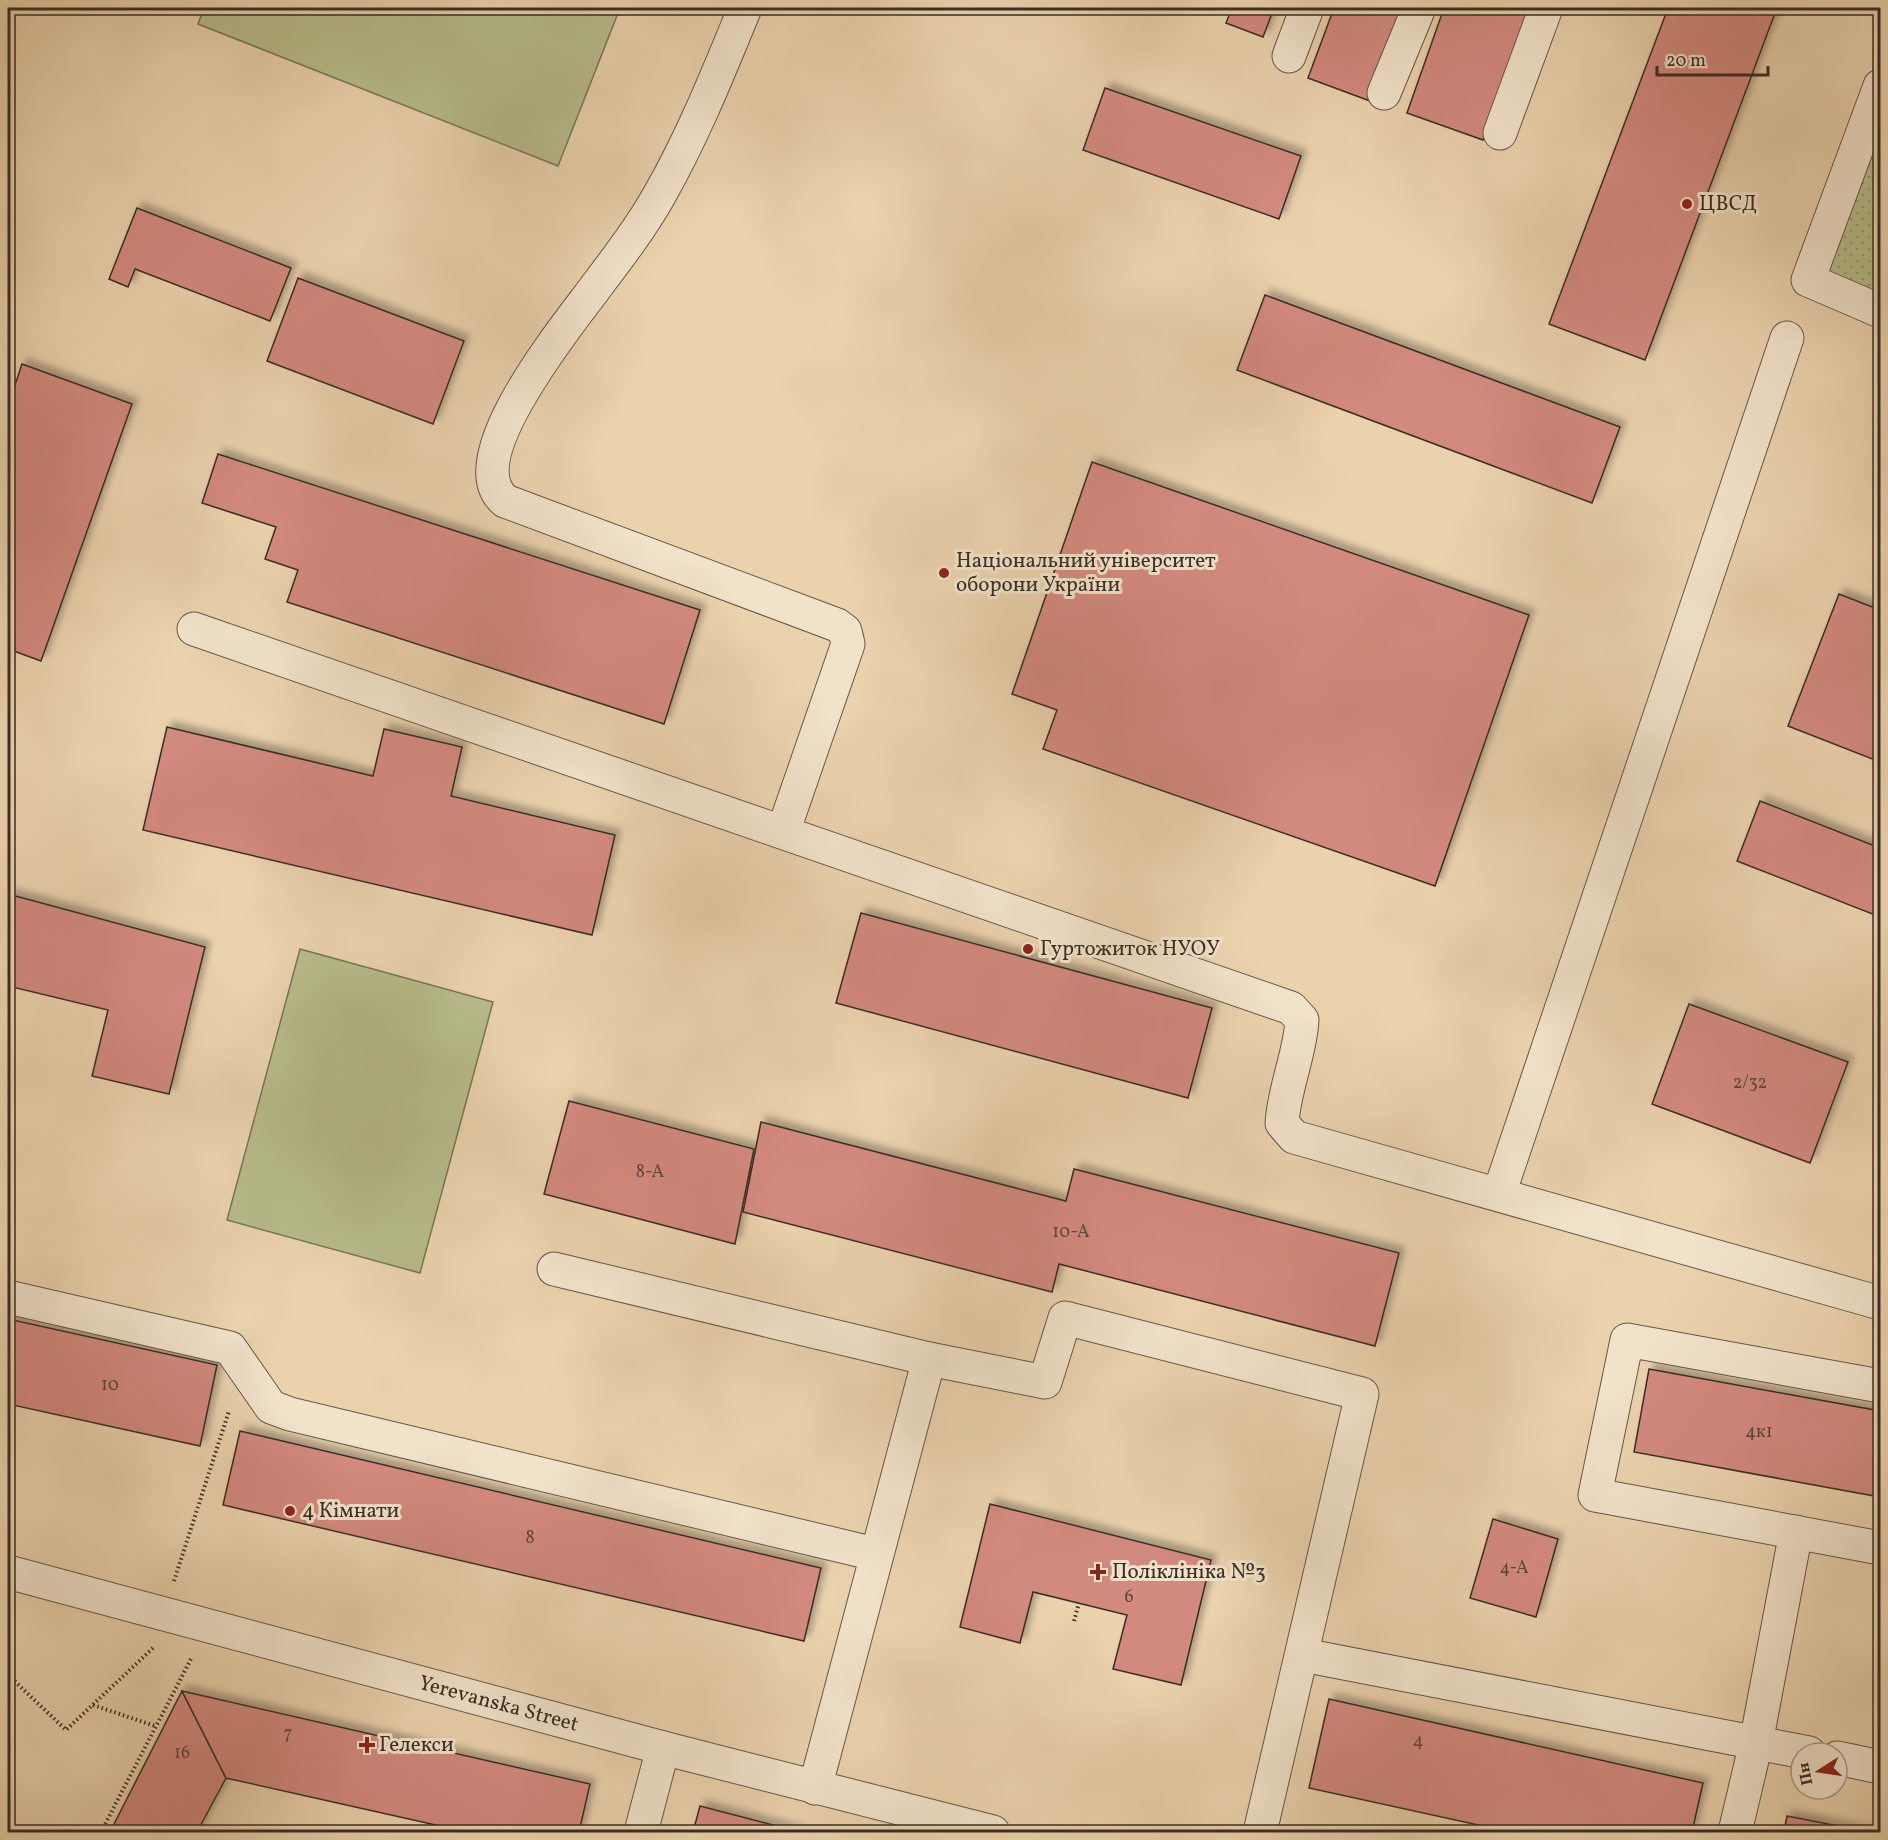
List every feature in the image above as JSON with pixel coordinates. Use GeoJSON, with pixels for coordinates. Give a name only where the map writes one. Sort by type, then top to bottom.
{"type":"FeatureCollection","features":[{"type":"Feature","properties":{"kind":"street"},"geometry":{"type":"LineString","coordinates":[[744,8],[710,94],[660,195],[620,255],[529,378],[498,441],[494,471],[496,487],[505,501],[837,625],[845,631],[848,644],[783,832]]}},
{"type":"Feature","properties":{"kind":"street"},"geometry":{"type":"LineString","coordinates":[[1289,56],[1307,8]]}},
{"type":"Feature","properties":{"kind":"street"},"geometry":{"type":"LineString","coordinates":[[1384,93],[1419,8]]}},
{"type":"Feature","properties":{"kind":"street"},"geometry":{"type":"LineString","coordinates":[[1500,133],[1546,8]]}},
{"type":"Feature","properties":{"kind":"street"},"geometry":{"type":"LineString","coordinates":[[1881,86],[1808,280],[1881,310]]}},
{"type":"Feature","properties":{"kind":"street"},"geometry":{"type":"LineString","coordinates":[[1499,1194],[1787,338]]}},
{"type":"Feature","properties":{"kind":"street"},"geometry":{"type":"LineString","coordinates":[[194,629],[1291,1008],[1302,1020],[1301,1036],[1283,1108],[1282,1123],[1294,1137],[1881,1303]]}},
{"type":"Feature","properties":{"kind":"street"},"geometry":{"type":"LineString","coordinates":[[554,1269],[929,1359],[1045,1382],[1065,1318],[1362,1394],[1260,1833]]}},
{"type":"Feature","properties":{"kind":"street"},"geometry":{"type":"LineString","coordinates":[[8,1297],[230,1348],[270,1407],[290,1414],[875,1554]]}},
{"type":"Feature","properties":{"kind":"street"},"geometry":{"type":"LineString","coordinates":[[1881,1386],[1627,1340],[1596,1495],[1881,1548]]}},
{"type":"Feature","properties":{"kind":"street"},"geometry":{"type":"LineString","coordinates":[[815,1788],[875,1554],[929,1359]]}},
{"type":"Feature","properties":{"kind":"street"},"geometry":{"type":"LineString","coordinates":[[1735,1833],[1756,1743],[1796,1533]]}},
{"type":"Feature","properties":{"kind":"street","name":"Yerevanska Street"},"geometry":{"type":"LineString","coordinates":[[8,1572],[663,1748],[993,1833]]}},
{"type":"Feature","properties":{"kind":"street"},"geometry":{"type":"LineString","coordinates":[[1303,1655],[1789,1749]]}},
{"type":"Feature","properties":{"kind":"street"},"geometry":{"type":"LineString","coordinates":[[641,1833],[663,1748]]}},
{"type":"Feature","properties":{"kind":"street"},"geometry":{"type":"LineString","coordinates":[[1849,1760],[1881,1767]]}},
{"type":"Feature","properties":{"kind":"path"},"geometry":{"type":"LineString","coordinates":[[170,1593],[243,1368]]}},
{"type":"Feature","properties":{"kind":"path"},"geometry":{"type":"LineString","coordinates":[[1074,1621],[1079,1603]]}},
{"type":"Feature","properties":{"kind":"path"},"geometry":{"type":"LineString","coordinates":[[8,1675],[66,1730],[161,1641]]}},
{"type":"Feature","properties":{"kind":"path"},"geometry":{"type":"LineString","coordinates":[[100,1833],[194,1653]]}},
{"type":"Feature","properties":{"kind":"path"},"geometry":{"type":"LineString","coordinates":[[93,1705],[155,1726]]}},
{"type":"Feature","properties":{"kind":"green space"},"geometry":{"type":"Polygon","coordinates":[[[204,8],[620,8],[558,166],[198,24],[204,8]]]}},
{"type":"Feature","properties":{"kind":"green space"},"geometry":{"type":"Polygon","coordinates":[[[1865,139],[1880,144],[1880,155],[1876,154],[1880,156],[1880,310],[1811,282],[1865,139]]]}},
{"type":"Feature","properties":{"kind":"green space"},"geometry":{"type":"Polygon","coordinates":[[[300,949],[493,1002],[420,1273],[227,1220],[300,949]]]}},
{"type":"Feature","properties":{"kind":"building"},"geometry":{"type":"Polygon","coordinates":[[[1232,8],[1274,8],[1263,37],[1226,23],[1232,8]]]}},
{"type":"Feature","properties":{"kind":"building"},"geometry":{"type":"Polygon","coordinates":[[[1334,8],[1405,8],[1370,101],[1308,78],[1334,8]]]}},
{"type":"Feature","properties":{"kind":"building"},"geometry":{"type":"Polygon","coordinates":[[[1444,8],[1529,8],[1483,140],[1407,113],[1444,8]]]}},
{"type":"Feature","properties":{"kind":"building"},"geometry":{"type":"Polygon","coordinates":[[[1668,8],[1761,8],[1775,13],[1645,360],[1549,324],[1668,8]]]}},
{"type":"Feature","properties":{"kind":"building"},"geometry":{"type":"Polygon","coordinates":[[[1105,88],[1301,156],[1279,219],[1083,150],[1105,88]]]}},
{"type":"Feature","properties":{"kind":"building"},"geometry":{"type":"Polygon","coordinates":[[[137,208],[291,268],[270,321],[135,269],[128,287],[109,279],[137,208]]]}},
{"type":"Feature","properties":{"kind":"building"},"geometry":{"type":"Polygon","coordinates":[[[298,278],[464,341],[433,424],[267,361],[298,278]]]}},
{"type":"Feature","properties":{"kind":"building"},"geometry":{"type":"Polygon","coordinates":[[[1265,295],[1620,427],[1592,503],[1237,370],[1265,295]]]}},
{"type":"Feature","properties":{"kind":"building"},"geometry":{"type":"Polygon","coordinates":[[[22,364],[132,404],[41,661],[8,649],[8,406],[22,364]]]}},
{"type":"Feature","properties":{"kind":"building"},"geometry":{"type":"Polygon","coordinates":[[[218,454],[700,610],[664,724],[287,602],[298,570],[265,559],[276,527],[202,503],[218,454]]]}},
{"type":"Feature","properties":{"kind":"building"},"geometry":{"type":"Polygon","coordinates":[[[1092,462],[1529,615],[1435,886],[1043,749],[1057,710],[1012,694],[1092,462]]]}},
{"type":"Feature","properties":{"kind":"building"},"geometry":{"type":"Polygon","coordinates":[[[1839,594],[1880,610],[1880,762],[1788,726],[1839,594]]]}},
{"type":"Feature","properties":{"kind":"building"},"geometry":{"type":"Polygon","coordinates":[[[167,727],[373,776],[384,729],[462,747],[451,796],[615,835],[592,935],[143,830],[167,727]]]}},
{"type":"Feature","properties":{"kind":"building"},"geometry":{"type":"Polygon","coordinates":[[[1760,801],[1880,848],[1880,917],[1737,861],[1760,801]]]}},
{"type":"Feature","properties":{"kind":"building"},"geometry":{"type":"Polygon","coordinates":[[[8,894],[205,947],[169,1094],[92,1076],[108,1010],[8,986],[8,894]]]}},
{"type":"Feature","properties":{"kind":"building"},"geometry":{"type":"Polygon","coordinates":[[[861,913],[1212,1008],[1188,1098],[836,1003],[861,913]]]}},
{"type":"Feature","properties":{"kind":"building"},"geometry":{"type":"Polygon","coordinates":[[[1689,1004],[1848,1062],[1810,1163],[1652,1104],[1689,1004]]]}},
{"type":"Feature","properties":{"kind":"building"},"geometry":{"type":"Polygon","coordinates":[[[569,1101],[754,1149],[735,1244],[544,1194],[569,1101]]]}},
{"type":"Feature","properties":{"kind":"building"},"geometry":{"type":"Polygon","coordinates":[[[761,1122],[1066,1201],[1074,1169],[1399,1253],[1375,1346],[1059,1264],[1052,1292],[743,1212],[761,1122]]]}},
{"type":"Feature","properties":{"kind":"building"},"geometry":{"type":"Polygon","coordinates":[[[8,1319],[217,1365],[200,1446],[8,1404],[8,1319]]]}},
{"type":"Feature","properties":{"kind":"building"},"geometry":{"type":"Polygon","coordinates":[[[1649,1369],[1880,1411],[1880,1497],[1634,1452],[1649,1369]]]}},
{"type":"Feature","properties":{"kind":"building"},"geometry":{"type":"Polygon","coordinates":[[[240,1431],[821,1568],[804,1641],[223,1505],[240,1431]]]}},
{"type":"Feature","properties":{"kind":"building"},"geometry":{"type":"Polygon","coordinates":[[[990,1504],[1211,1560],[1181,1685],[1113,1669],[1127,1615],[1033,1592],[1020,1643],[960,1627],[990,1504]]]}},
{"type":"Feature","properties":{"kind":"building"},"geometry":{"type":"Polygon","coordinates":[[[1493,1519],[1558,1539],[1536,1617],[1470,1598],[1493,1519]]]}},
{"type":"Feature","properties":{"kind":"building"},"geometry":{"type":"Polygon","coordinates":[[[182,1691],[226,1778],[197,1832],[110,1832],[182,1691]]]}},
{"type":"Feature","properties":{"kind":"building"},"geometry":{"type":"Polygon","coordinates":[[[182,1691],[590,1784],[579,1832],[467,1832],[226,1778],[182,1691]]]}},
{"type":"Feature","properties":{"kind":"building"},"geometry":{"type":"Polygon","coordinates":[[[1329,1699],[1703,1783],[1692,1832],[1510,1832],[1309,1788],[1329,1699]]]}},
{"type":"Feature","properties":{"kind":"building"},"geometry":{"type":"Polygon","coordinates":[[[700,1806],[800,1832],[693,1832],[700,1806]]]}},
{"type":"Feature","properties":{"kind":"building"},"geometry":{"type":"Polygon","coordinates":[[[1787,1816],[1869,1832],[1784,1832],[1787,1816]]]}},
{"type":"Feature","properties":{"kind":"place","name":"ЦВСД"},"geometry":{"type":"Point","coordinates":[1687,204]}},
{"type":"Feature","properties":{"kind":"place","name":"Національний університет оборони України"},"geometry":{"type":"Point","coordinates":[944,573]}},
{"type":"Feature","properties":{"kind":"place","name":"Гуртожиток НУОУ"},"geometry":{"type":"Point","coordinates":[1028,949]}},
{"type":"Feature","properties":{"kind":"place","name":"4 Кімнати"},"geometry":{"type":"Point","coordinates":[290,1511]}},
{"type":"Feature","properties":{"kind":"place","name":"Поліклініка №3"},"geometry":{"type":"Point","coordinates":[1098,1572]}},
{"type":"Feature","properties":{"kind":"place","name":"Гелекси"},"geometry":{"type":"Point","coordinates":[367,1745]}}]}
